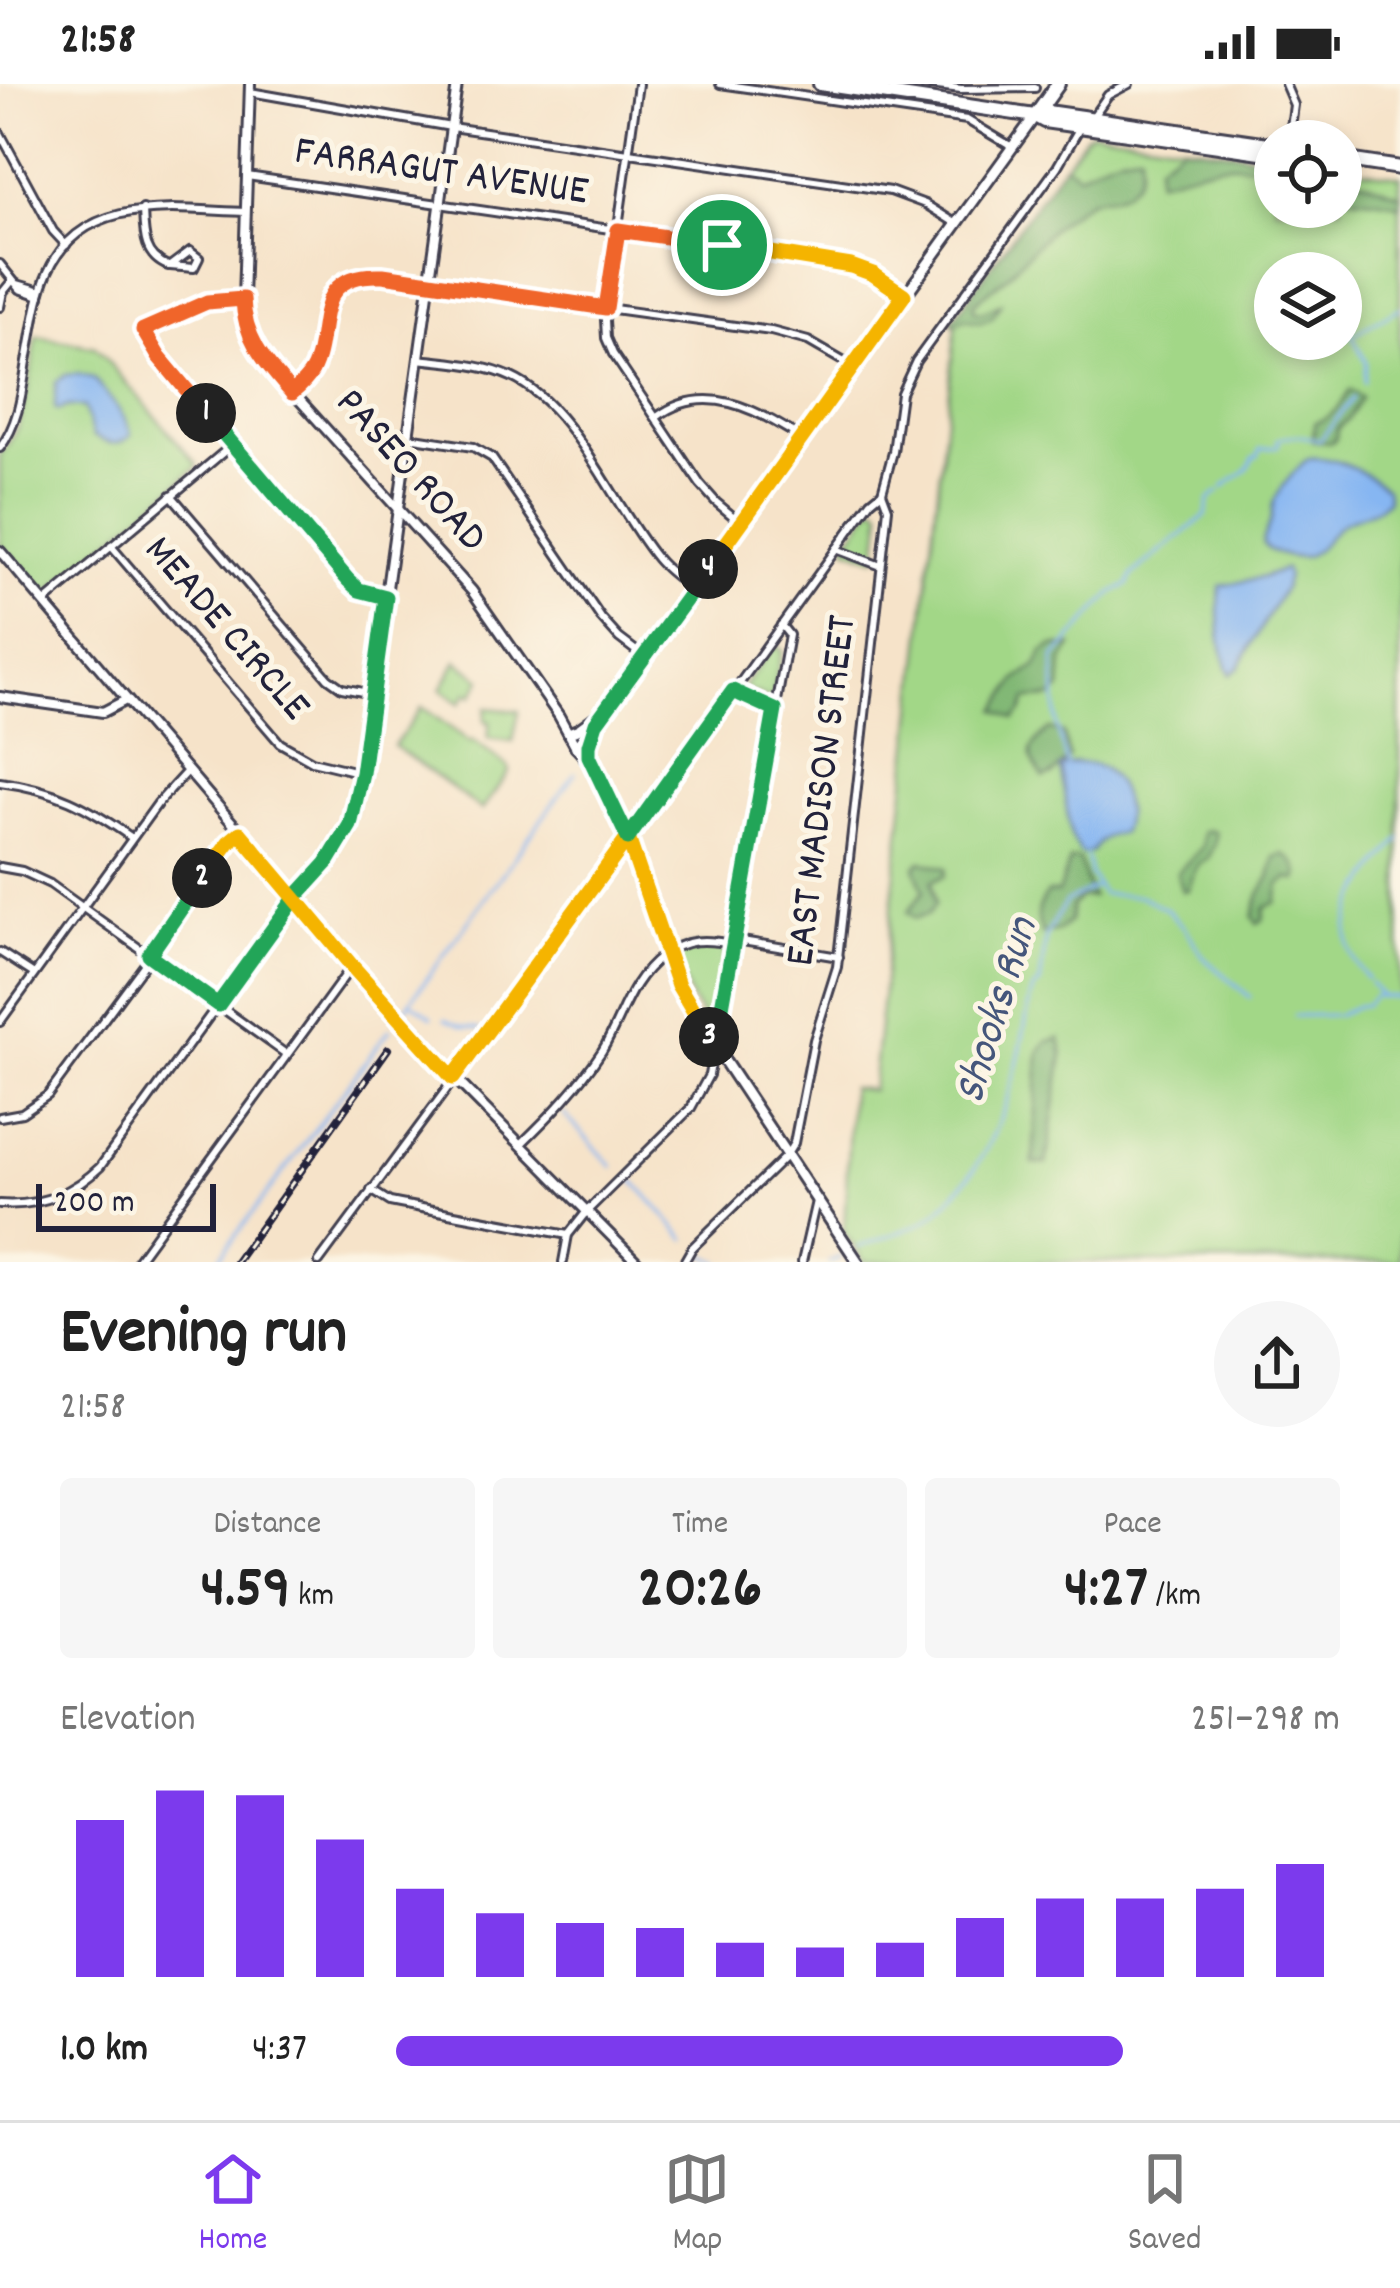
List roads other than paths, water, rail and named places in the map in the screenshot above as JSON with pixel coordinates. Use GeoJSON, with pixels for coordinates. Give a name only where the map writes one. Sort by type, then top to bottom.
{"type":"FeatureCollection","features":[{"type":"Feature","properties":{"kind":"main road"},"geometry":{"type":"LineString","coordinates":[[820,84],[1044,121],[1086,122],[1254,146]]}},
{"type":"Feature","properties":{"kind":"main road"},"geometry":{"type":"LineString","coordinates":[[576,747],[1058,84]]}},
{"type":"Feature","properties":{"kind":"main road"},"geometry":{"type":"LineString","coordinates":[[1362,162],[1400,168]]}},
{"type":"Feature","properties":{"kind":"main road"},"geometry":{"type":"LineString","coordinates":[[568,733],[604,712]]}},
{"type":"Feature","properties":{"kind":"main road"},"geometry":{"type":"LineString","coordinates":[[596,723],[589,751],[597,770]]}},
{"type":"Feature","properties":{"kind":"main road","name":"PASEO ROAD"},"geometry":{"type":"LineString","coordinates":[[576,747],[602,785]]}},
{"type":"Feature","properties":{"kind":"main road","name":"PASEO ROAD"},"geometry":{"type":"LineString","coordinates":[[576,747],[597,770],[628,838],[690,1009],[858,1262]]}},
{"type":"Feature","properties":{"kind":"street"},"geometry":{"type":"LineString","coordinates":[[0,1204],[31,1204],[74,1189],[108,1158],[296,897],[327,863],[354,813],[458,84]]}},
{"type":"Feature","properties":{"kind":"street"},"geometry":{"type":"LineString","coordinates":[[638,84],[606,308],[608,346],[707,493],[741,523]]}},
{"type":"Feature","properties":{"kind":"street"},"geometry":{"type":"LineString","coordinates":[[720,84],[967,120],[1012,147]]}},
{"type":"Feature","properties":{"kind":"street"},"geometry":{"type":"LineString","coordinates":[[797,95],[799,84]]}},
{"type":"Feature","properties":{"kind":"street"},"geometry":{"type":"LineString","coordinates":[[922,84],[967,90],[1035,88]]}},
{"type":"Feature","properties":{"kind":"street","name":"EAST MADISON STREET"},"geometry":{"type":"LineString","coordinates":[[684,1262],[794,1142],[814,1040],[838,957],[888,508],[881,492],[891,464],[901,393],[910,371],[1086,122],[1108,94],[1129,84]]}},
{"type":"Feature","properties":{"kind":"street"},"geometry":{"type":"LineString","coordinates":[[1285,84],[1294,105],[1292,120]]}},
{"type":"Feature","properties":{"kind":"street"},"geometry":{"type":"LineString","coordinates":[[250,88],[451,128],[890,191],[925,203],[957,224]]}},
{"type":"Feature","properties":{"kind":"street","name":"PASEO ROAD"},"geometry":{"type":"LineString","coordinates":[[250,88],[243,299],[251,340],[292,393],[477,597],[576,747]]}},
{"type":"Feature","properties":{"kind":"street"},"geometry":{"type":"LineString","coordinates":[[0,133],[53,231],[66,245]]}},
{"type":"Feature","properties":{"kind":"street","name":"FARRAGUT AVENUE"},"geometry":{"type":"LineString","coordinates":[[247,176],[836,262],[863,270],[904,295]]}},
{"type":"Feature","properties":{"kind":"street"},"geometry":{"type":"LineString","coordinates":[[143,209],[147,247],[160,263],[170,266]]}},
{"type":"Feature","properties":{"kind":"street"},"geometry":{"type":"LineString","coordinates":[[0,448],[19,410],[40,294],[66,245],[107,217],[143,209],[245,212]]}},
{"type":"Feature","properties":{"kind":"street"},"geometry":{"type":"LineString","coordinates":[[0,264],[20,289],[40,294]]}},
{"type":"Feature","properties":{"kind":"street"},"geometry":{"type":"LineString","coordinates":[[292,393],[312,370],[331,298],[343,286],[371,275],[783,333],[820,346],[853,367]]}},
{"type":"Feature","properties":{"kind":"street"},"geometry":{"type":"LineString","coordinates":[[0,307],[2,291],[15,282]]}},
{"type":"Feature","properties":{"kind":"street"},"geometry":{"type":"LineString","coordinates":[[243,299],[207,302],[143,330],[159,357],[354,587],[386,597]]}},
{"type":"Feature","properties":{"kind":"street"},"geometry":{"type":"LineString","coordinates":[[419,359],[490,370],[539,394],[563,421],[656,557],[693,590]]}},
{"type":"Feature","properties":{"kind":"street"},"geometry":{"type":"LineString","coordinates":[[656,417],[684,401],[716,400],[764,416],[801,439]]}},
{"type":"Feature","properties":{"kind":"street"},"geometry":{"type":"LineString","coordinates":[[408,436],[473,446],[492,458],[602,618],[644,657]]}},
{"type":"Feature","properties":{"kind":"street"},"geometry":{"type":"LineString","coordinates":[[44,603],[232,445]]}},
{"type":"Feature","properties":{"kind":"street"},"geometry":{"type":"LineString","coordinates":[[319,1262],[881,492]]}},
{"type":"Feature","properties":{"kind":"street"},"geometry":{"type":"LineString","coordinates":[[171,495],[328,678],[342,688],[373,694]]}},
{"type":"Feature","properties":{"kind":"street","name":"MEADE CIRCLE"},"geometry":{"type":"LineString","coordinates":[[111,546],[280,742],[312,761],[362,773]]}},
{"type":"Feature","properties":{"kind":"street","name":"EAST MADISON STREET"},"geometry":{"type":"LineString","coordinates":[[836,549],[881,566]]}},
{"type":"Feature","properties":{"kind":"street"},"geometry":{"type":"LineString","coordinates":[[0,551],[352,966],[453,1078],[637,1262]]}},
{"type":"Feature","properties":{"kind":"street"},"geometry":{"type":"LineString","coordinates":[[562,1262],[568,1235],[587,1211],[691,1108],[705,1084],[789,635],[781,625]]}},
{"type":"Feature","properties":{"kind":"street"},"geometry":{"type":"LineString","coordinates":[[733,691],[775,710]]}},
{"type":"Feature","properties":{"kind":"street"},"geometry":{"type":"LineString","coordinates":[[1,694],[103,712],[126,700]]}},
{"type":"Feature","properties":{"kind":"street"},"geometry":{"type":"LineString","coordinates":[[0,1022],[156,805],[187,771]]}},
{"type":"Feature","properties":{"kind":"street"},"geometry":{"type":"LineString","coordinates":[[0,782],[67,797],[132,838]]}},
{"type":"Feature","properties":{"kind":"street"},"geometry":{"type":"LineString","coordinates":[[0,1118],[30,1109],[56,1087],[218,855],[240,833]]}},
{"type":"Feature","properties":{"kind":"street"},"geometry":{"type":"LineString","coordinates":[[0,867],[41,879],[286,1054]]}},
{"type":"Feature","properties":{"kind":"street"},"geometry":{"type":"LineString","coordinates":[[521,1144],[582,1079],[639,978],[676,946],[698,939],[838,957]]}},
{"type":"Feature","properties":{"kind":"street"},"geometry":{"type":"LineString","coordinates":[[0,952],[34,974]]}},
{"type":"Feature","properties":{"kind":"street"},"geometry":{"type":"LineString","coordinates":[[136,1262],[352,966]]}},
{"type":"Feature","properties":{"kind":"street"},"geometry":{"type":"LineString","coordinates":[[371,1190],[390,1202],[568,1235]]}},
{"type":"Feature","properties":{"kind":"street"},"geometry":{"type":"LineString","coordinates":[[802,1262],[816,1201]]}},
{"type":"Feature","properties":{"kind":"water"},"geometry":{"type":"Polygon","coordinates":[[[78,374],[93,378],[116,406],[131,435],[122,442],[93,436],[84,407],[55,408],[56,382],[78,374]]]}},
{"type":"Feature","properties":{"kind":"water"},"geometry":{"type":"Polygon","coordinates":[[[1309,458],[1339,462],[1359,471],[1386,488],[1388,499],[1340,525],[1311,554],[1289,557],[1271,551],[1263,539],[1273,503],[1309,458]]]}},
{"type":"Feature","properties":{"kind":"water"},"geometry":{"type":"Polygon","coordinates":[[[1285,569],[1284,588],[1230,674],[1220,631],[1220,586],[1285,569]]]}},
{"type":"Feature","properties":{"kind":"water"},"geometry":{"type":"Polygon","coordinates":[[[1074,763],[1104,769],[1116,782],[1125,808],[1121,833],[1081,854],[1071,836],[1060,767],[1074,763]]]}},
{"type":"Feature","properties":{"kind":"waterway","name":"Shooks Run"},"geometry":{"type":"LineString","coordinates":[[1364,382],[1366,362],[1352,335],[1400,308]]}},
{"type":"Feature","properties":{"kind":"waterway","name":"Shooks Run"},"geometry":{"type":"LineString","coordinates":[[1223,488],[1247,468],[1260,449],[1277,447],[1277,440],[1293,436],[1320,440],[1353,398]]}},
{"type":"Feature","properties":{"kind":"waterway","name":"Shooks Run"},"geometry":{"type":"LineString","coordinates":[[1067,765],[1057,726],[1054,659],[1112,593],[1128,585],[1132,576],[1206,515],[1209,500],[1219,492]]}},
{"type":"Feature","properties":{"kind":"waterway"},"geometry":{"type":"LineString","coordinates":[[405,1009],[575,773]]}},
{"type":"Feature","properties":{"kind":"waterway","name":"Shooks Run"},"geometry":{"type":"LineString","coordinates":[[1367,979],[1351,954],[1349,922],[1361,892],[1400,839]]}},
{"type":"Feature","properties":{"kind":"waterway","name":"Shooks Run"},"geometry":{"type":"LineString","coordinates":[[1086,853],[1090,874],[1102,894],[1140,896],[1166,909],[1205,959],[1250,997]]}},
{"type":"Feature","properties":{"kind":"waterway","name":"Shooks Run"},"geometry":{"type":"LineString","coordinates":[[859,1247],[927,1219],[977,1164],[1008,1096],[1030,999],[1040,984],[1046,936],[1066,902],[1096,887]]}},
{"type":"Feature","properties":{"kind":"waterway","name":"Shooks Run"},"geometry":{"type":"LineString","coordinates":[[1370,983],[1380,995]]}},
{"type":"Feature","properties":{"kind":"waterway","name":"Shooks Run"},"geometry":{"type":"LineString","coordinates":[[1294,1016],[1336,1015],[1365,1005],[1374,996],[1400,1001]]}},
{"type":"Feature","properties":{"kind":"waterway","name":"Shooks Run"},"geometry":{"type":"LineString","coordinates":[[412,1003],[432,1017]]}},
{"type":"Feature","properties":{"kind":"waterway","name":"Shooks Run"},"geometry":{"type":"LineString","coordinates":[[445,1019],[480,1029]]}},
{"type":"Feature","properties":{"kind":"waterway"},"geometry":{"type":"LineString","coordinates":[[216,1262],[390,1029]]}},
{"type":"Feature","properties":{"kind":"waterway","name":"Shooks Run"},"geometry":{"type":"LineString","coordinates":[[564,1114],[613,1167]]}},
{"type":"Feature","properties":{"kind":"waterway","name":"Shooks Run"},"geometry":{"type":"LineString","coordinates":[[634,1181],[686,1239]]}},
{"type":"Feature","properties":{"kind":"waterway","name":"Shooks Run"},"geometry":{"type":"LineString","coordinates":[[702,1254],[720,1262]]}},
{"type":"Feature","properties":{"kind":"waterway","name":"Shooks Run"},"geometry":{"type":"LineString","coordinates":[[829,1262],[841,1257]]}},
{"type":"Feature","properties":{"kind":"railway"},"geometry":{"type":"LineString","coordinates":[[236,1262],[388,1049]]}}]}
